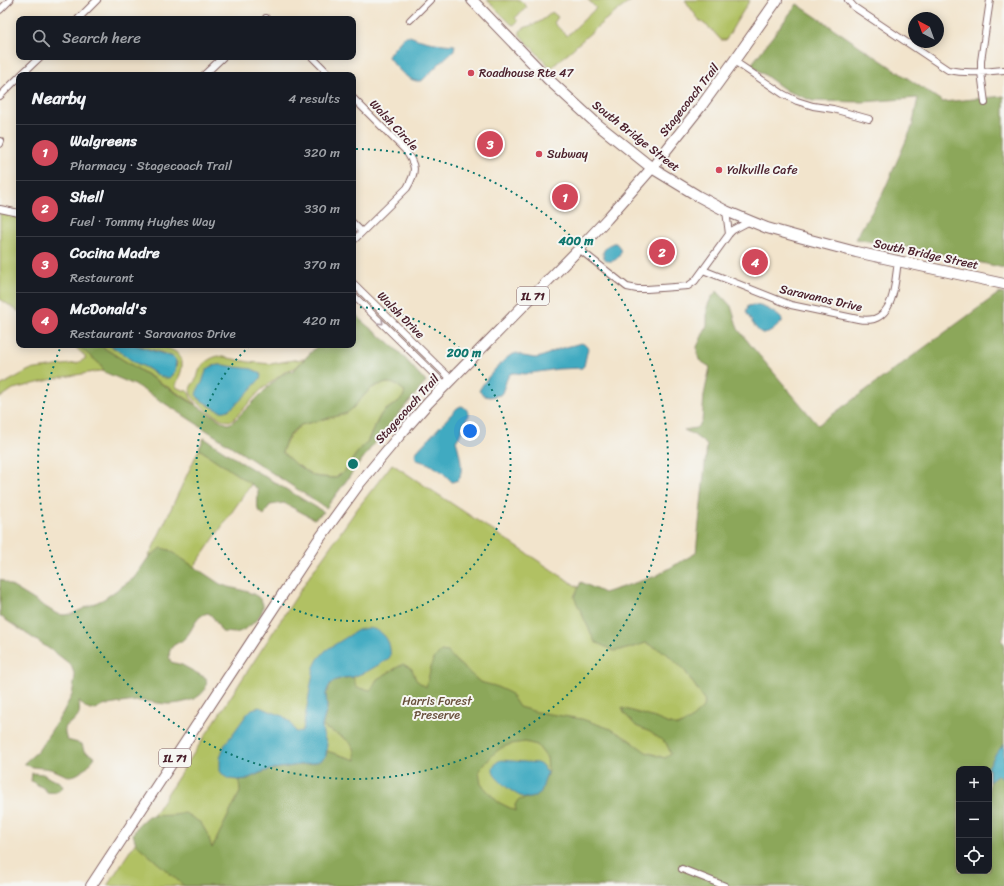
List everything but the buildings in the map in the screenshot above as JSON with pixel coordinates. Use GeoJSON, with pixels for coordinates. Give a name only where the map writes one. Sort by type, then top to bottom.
{"type":"FeatureCollection","features":[{"type":"Feature","properties":{"kind":"main road","name":"South Bridge Street"},"geometry":{"type":"LineString","coordinates":[[472,0],[551,81],[597,124],[652,168],[726,211],[767,228],[856,252],[1004,284]]}},
{"type":"Feature","properties":{"kind":"main road","name":"Stagecoach Trail"},"geometry":{"type":"LineString","coordinates":[[91,886],[317,542],[351,495],[399,436],[448,382],[579,249],[652,168],[702,105],[777,0]]}},
{"type":"Feature","properties":{"kind":"street"},"geometry":{"type":"LineString","coordinates":[[0,10],[10,0]]}},
{"type":"Feature","properties":{"kind":"street"},"geometry":{"type":"LineString","coordinates":[[81,16],[97,0]]}},
{"type":"Feature","properties":{"kind":"street"},"geometry":{"type":"LineString","coordinates":[[410,20],[430,0]]}},
{"type":"Feature","properties":{"kind":"street"},"geometry":{"type":"LineString","coordinates":[[848,0],[854,7],[948,70],[959,72],[1004,70]]}},
{"type":"Feature","properties":{"kind":"street"},"geometry":{"type":"LineString","coordinates":[[985,103],[981,61],[990,0]]}},
{"type":"Feature","properties":{"kind":"street"},"geometry":{"type":"LineString","coordinates":[[24,72],[37,60]]}},
{"type":"Feature","properties":{"kind":"street"},"geometry":{"type":"LineString","coordinates":[[207,72],[220,60]]}},
{"type":"Feature","properties":{"kind":"street"},"geometry":{"type":"LineString","coordinates":[[315,60],[327,72]]}},
{"type":"Feature","properties":{"kind":"street"},"geometry":{"type":"LineString","coordinates":[[734,61],[783,94],[797,101],[869,119]]}},
{"type":"Feature","properties":{"kind":"street"},"geometry":{"type":"LineString","coordinates":[[0,96],[16,80]]}},
{"type":"Feature","properties":{"kind":"street","name":"Walsh Circle"},"geometry":{"type":"LineString","coordinates":[[356,101],[405,150],[417,169],[407,188],[356,238]]}},
{"type":"Feature","properties":{"kind":"street"},"geometry":{"type":"LineString","coordinates":[[0,209],[16,212]]}},
{"type":"Feature","properties":{"kind":"street"},"geometry":{"type":"LineString","coordinates":[[726,211],[729,234]]}},
{"type":"Feature","properties":{"kind":"street"},"geometry":{"type":"LineString","coordinates":[[579,249],[627,287],[647,289],[688,286],[695,281],[729,234],[750,221]]}},
{"type":"Feature","properties":{"kind":"street"},"geometry":{"type":"LineString","coordinates":[[356,226],[362,232]]}},
{"type":"Feature","properties":{"kind":"street","name":"Saravanos Drive"},"geometry":{"type":"LineString","coordinates":[[703,270],[791,305],[869,320],[883,314],[889,306],[892,299],[898,261]]}},
{"type":"Feature","properties":{"kind":"street","name":"Walsh Drive"},"geometry":{"type":"LineString","coordinates":[[356,286],[408,337],[448,382]]}},
{"type":"Feature","properties":{"kind":"street","name":"Walsh Drive"},"geometry":{"type":"LineString","coordinates":[[356,297],[402,343],[448,382]]}},
{"type":"Feature","properties":{"kind":"street"},"geometry":{"type":"LineString","coordinates":[[402,343],[408,337]]}},
{"type":"Feature","properties":{"kind":"street"},"geometry":{"type":"LineString","coordinates":[[682,868],[726,886]]}},
{"type":"Feature","properties":{"kind":"green space"},"geometry":{"type":"Polygon","coordinates":[[[487,0],[520,0],[527,7],[515,18],[518,21],[514,25],[511,24],[487,0]]]}},
{"type":"Feature","properties":{"kind":"green space"},"geometry":{"type":"Polygon","coordinates":[[[588,0],[632,0],[604,21],[551,68],[520,35],[520,31],[540,22],[552,12],[558,17],[554,23],[567,36],[596,8],[588,0]]]}},
{"type":"Feature","properties":{"kind":"green space"},"geometry":{"type":"Polygon","coordinates":[[[685,0],[750,0],[726,40],[721,40],[711,29],[699,20],[685,0]]]}},
{"type":"Feature","properties":{"kind":"green space"},"geometry":{"type":"Polygon","coordinates":[[[797,4],[943,102],[1004,96],[1004,268],[929,251],[855,239],[882,195],[912,127],[918,98],[863,102],[813,101],[787,91],[751,65],[797,4]]]}},
{"type":"Feature","properties":{"kind":"green space"},"geometry":{"type":"Polygon","coordinates":[[[0,212],[16,215],[16,310],[0,299],[0,212]]]}},
{"type":"Feature","properties":{"kind":"green space"},"geometry":{"type":"Polygon","coordinates":[[[717,291],[731,306],[738,329],[818,425],[999,293],[1004,294],[1004,634],[1001,640],[1004,643],[1004,886],[184,886],[136,844],[133,834],[138,825],[148,816],[185,813],[201,823],[208,835],[212,848],[240,792],[239,780],[247,779],[273,769],[313,763],[326,756],[327,751],[356,760],[354,748],[347,740],[322,726],[327,708],[326,694],[331,683],[343,678],[353,677],[357,688],[371,690],[377,679],[403,664],[412,669],[416,680],[426,687],[433,659],[441,651],[448,652],[480,682],[495,686],[510,693],[519,707],[537,712],[582,719],[611,729],[646,752],[665,758],[671,754],[666,743],[650,732],[636,726],[624,713],[622,708],[678,726],[690,720],[702,709],[705,701],[685,671],[666,653],[646,643],[627,649],[614,651],[595,642],[574,597],[581,582],[604,593],[656,576],[696,553],[707,445],[694,435],[684,430],[696,428],[702,422],[704,395],[710,367],[699,360],[697,347],[707,325],[707,307],[711,298],[717,291]],[[525,742],[511,744],[495,753],[479,770],[481,784],[498,802],[516,811],[515,805],[518,800],[532,797],[545,780],[548,770],[547,758],[537,745],[525,742]]]}},
{"type":"Feature","properties":{"kind":"green space"},"geometry":{"type":"Polygon","coordinates":[[[356,314],[365,324],[400,353],[426,382],[379,437],[326,508],[137,386],[104,372],[101,365],[81,348],[104,348],[228,424],[236,419],[281,375],[293,371],[315,348],[356,348],[356,314]],[[387,383],[370,389],[347,413],[301,425],[293,431],[286,441],[282,452],[294,463],[314,476],[335,478],[345,471],[356,454],[367,442],[383,412],[403,397],[405,392],[397,385],[387,383]]]}},
{"type":"Feature","properties":{"kind":"green space"},"geometry":{"type":"Polygon","coordinates":[[[76,348],[81,348],[88,353],[101,365],[104,372],[100,371],[58,378],[13,389],[0,398],[0,386],[29,370],[77,363],[85,359],[85,356],[76,348]]]}},
{"type":"Feature","properties":{"kind":"green space"},"geometry":{"type":"Polygon","coordinates":[[[104,348],[114,348],[134,362],[158,375],[172,375],[175,371],[177,363],[173,357],[146,348],[167,348],[177,353],[181,359],[182,366],[176,387],[187,391],[197,405],[104,348]]]}},
{"type":"Feature","properties":{"kind":"green space"},"geometry":{"type":"Polygon","coordinates":[[[218,356],[249,362],[271,364],[304,359],[295,368],[286,371],[261,390],[234,419],[229,421],[208,411],[197,402],[190,392],[202,366],[207,361],[218,356]],[[219,365],[212,366],[206,372],[198,398],[220,411],[257,371],[219,365]]]}},
{"type":"Feature","properties":{"kind":"green space"},"geometry":{"type":"Polygon","coordinates":[[[387,383],[395,384],[401,388],[405,392],[403,397],[383,412],[367,442],[356,454],[345,471],[335,478],[314,476],[294,463],[282,452],[289,437],[301,425],[362,398],[370,389],[387,383]]]}},
{"type":"Feature","properties":{"kind":"green space"},"geometry":{"type":"Polygon","coordinates":[[[204,438],[324,512],[314,519],[284,503],[270,505],[264,515],[258,510],[258,489],[199,449],[204,438]]]}},
{"type":"Feature","properties":{"kind":"green space"},"geometry":{"type":"Polygon","coordinates":[[[199,449],[252,483],[194,567],[169,550],[148,558],[199,449]]]}},
{"type":"Feature","properties":{"kind":"green space","name":"Harris Forest Preserve"},"geometry":{"type":"Polygon","coordinates":[[[392,464],[691,662],[915,886],[107,886],[313,571],[357,509],[392,464]]]}},
{"type":"Feature","properties":{"kind":"green space"},"geometry":{"type":"Polygon","coordinates":[[[161,548],[169,550],[220,584],[258,597],[262,602],[263,607],[261,613],[252,624],[235,633],[222,632],[210,614],[204,614],[197,620],[188,635],[172,647],[169,655],[171,662],[182,665],[206,678],[206,685],[200,695],[188,701],[174,704],[137,701],[103,706],[91,710],[86,708],[79,701],[79,714],[77,718],[66,726],[65,734],[67,740],[82,744],[84,751],[95,757],[86,768],[78,774],[69,776],[52,769],[27,765],[24,763],[38,751],[62,714],[72,695],[75,676],[71,665],[0,616],[0,579],[57,614],[72,614],[104,599],[134,578],[148,558],[161,548]]]}},
{"type":"Feature","properties":{"kind":"green space"},"geometry":{"type":"Polygon","coordinates":[[[32,773],[43,774],[60,782],[63,787],[56,792],[46,792],[45,789],[31,781],[32,773]]]}},
{"type":"Feature","properties":{"kind":"water"},"geometry":{"type":"Polygon","coordinates":[[[405,36],[429,42],[455,45],[454,50],[423,80],[413,80],[408,78],[388,57],[405,36]]]}},
{"type":"Feature","properties":{"kind":"water"},"geometry":{"type":"Polygon","coordinates":[[[616,243],[620,248],[620,253],[615,260],[607,261],[604,258],[603,252],[607,246],[616,243]]]}},
{"type":"Feature","properties":{"kind":"water"},"geometry":{"type":"Polygon","coordinates":[[[748,306],[761,306],[772,311],[782,319],[782,322],[770,332],[762,333],[758,331],[746,312],[748,306]]]}},
{"type":"Feature","properties":{"kind":"water"},"geometry":{"type":"Polygon","coordinates":[[[581,343],[588,348],[584,366],[582,368],[558,369],[525,374],[512,373],[509,375],[500,395],[490,397],[485,396],[479,391],[484,382],[503,361],[511,355],[517,353],[523,356],[535,358],[541,357],[559,349],[581,343]]]}},
{"type":"Feature","properties":{"kind":"water"},"geometry":{"type":"Polygon","coordinates":[[[114,348],[144,348],[173,357],[176,361],[175,371],[169,378],[164,378],[134,362],[114,348]]]}},
{"type":"Feature","properties":{"kind":"water"},"geometry":{"type":"Polygon","coordinates":[[[215,365],[252,369],[260,373],[261,376],[260,379],[233,407],[229,410],[223,411],[205,403],[196,395],[206,371],[215,365]]]}},
{"type":"Feature","properties":{"kind":"water"},"geometry":{"type":"Polygon","coordinates":[[[461,406],[464,407],[469,416],[466,419],[456,441],[461,461],[460,477],[458,480],[452,482],[441,471],[429,464],[417,460],[415,454],[457,408],[461,406]]]}},
{"type":"Feature","properties":{"kind":"water"},"geometry":{"type":"Polygon","coordinates":[[[367,628],[382,633],[390,646],[390,657],[368,671],[353,677],[336,680],[331,683],[326,694],[327,708],[322,726],[327,744],[326,756],[322,760],[313,763],[273,769],[247,779],[229,779],[224,776],[220,771],[220,758],[224,746],[247,714],[252,709],[259,707],[283,716],[290,722],[296,732],[301,732],[303,729],[314,667],[318,659],[326,650],[358,630],[367,628]]]}},
{"type":"Feature","properties":{"kind":"water"},"geometry":{"type":"Polygon","coordinates":[[[1004,744],[1004,780],[998,775],[992,780],[992,766],[989,766],[1004,744]]]}},
{"type":"Feature","properties":{"kind":"water"},"geometry":{"type":"Polygon","coordinates":[[[501,760],[537,763],[543,766],[547,773],[541,792],[533,797],[527,798],[509,789],[496,777],[493,772],[493,768],[497,762],[501,760]]]}},
{"type":"Feature","properties":{"kind":"place","name":"Roadhouse Rte 47"},"geometry":{"type":"Point","coordinates":[471,73]}},
{"type":"Feature","properties":{"kind":"place","name":"Cocina Madre"},"geometry":{"type":"Point","coordinates":[490,144]}},
{"type":"Feature","properties":{"kind":"place","name":"Subway"},"geometry":{"type":"Point","coordinates":[539,154]}},
{"type":"Feature","properties":{"kind":"place","name":"Yolkville Cafe"},"geometry":{"type":"Point","coordinates":[719,170]}},
{"type":"Feature","properties":{"kind":"place","name":"Walgreens"},"geometry":{"type":"Point","coordinates":[565,197]}},
{"type":"Feature","properties":{"kind":"place","name":"Shell"},"geometry":{"type":"Point","coordinates":[662,252]}},
{"type":"Feature","properties":{"kind":"place","name":"McDonald's"},"geometry":{"type":"Point","coordinates":[755,262]}}]}
